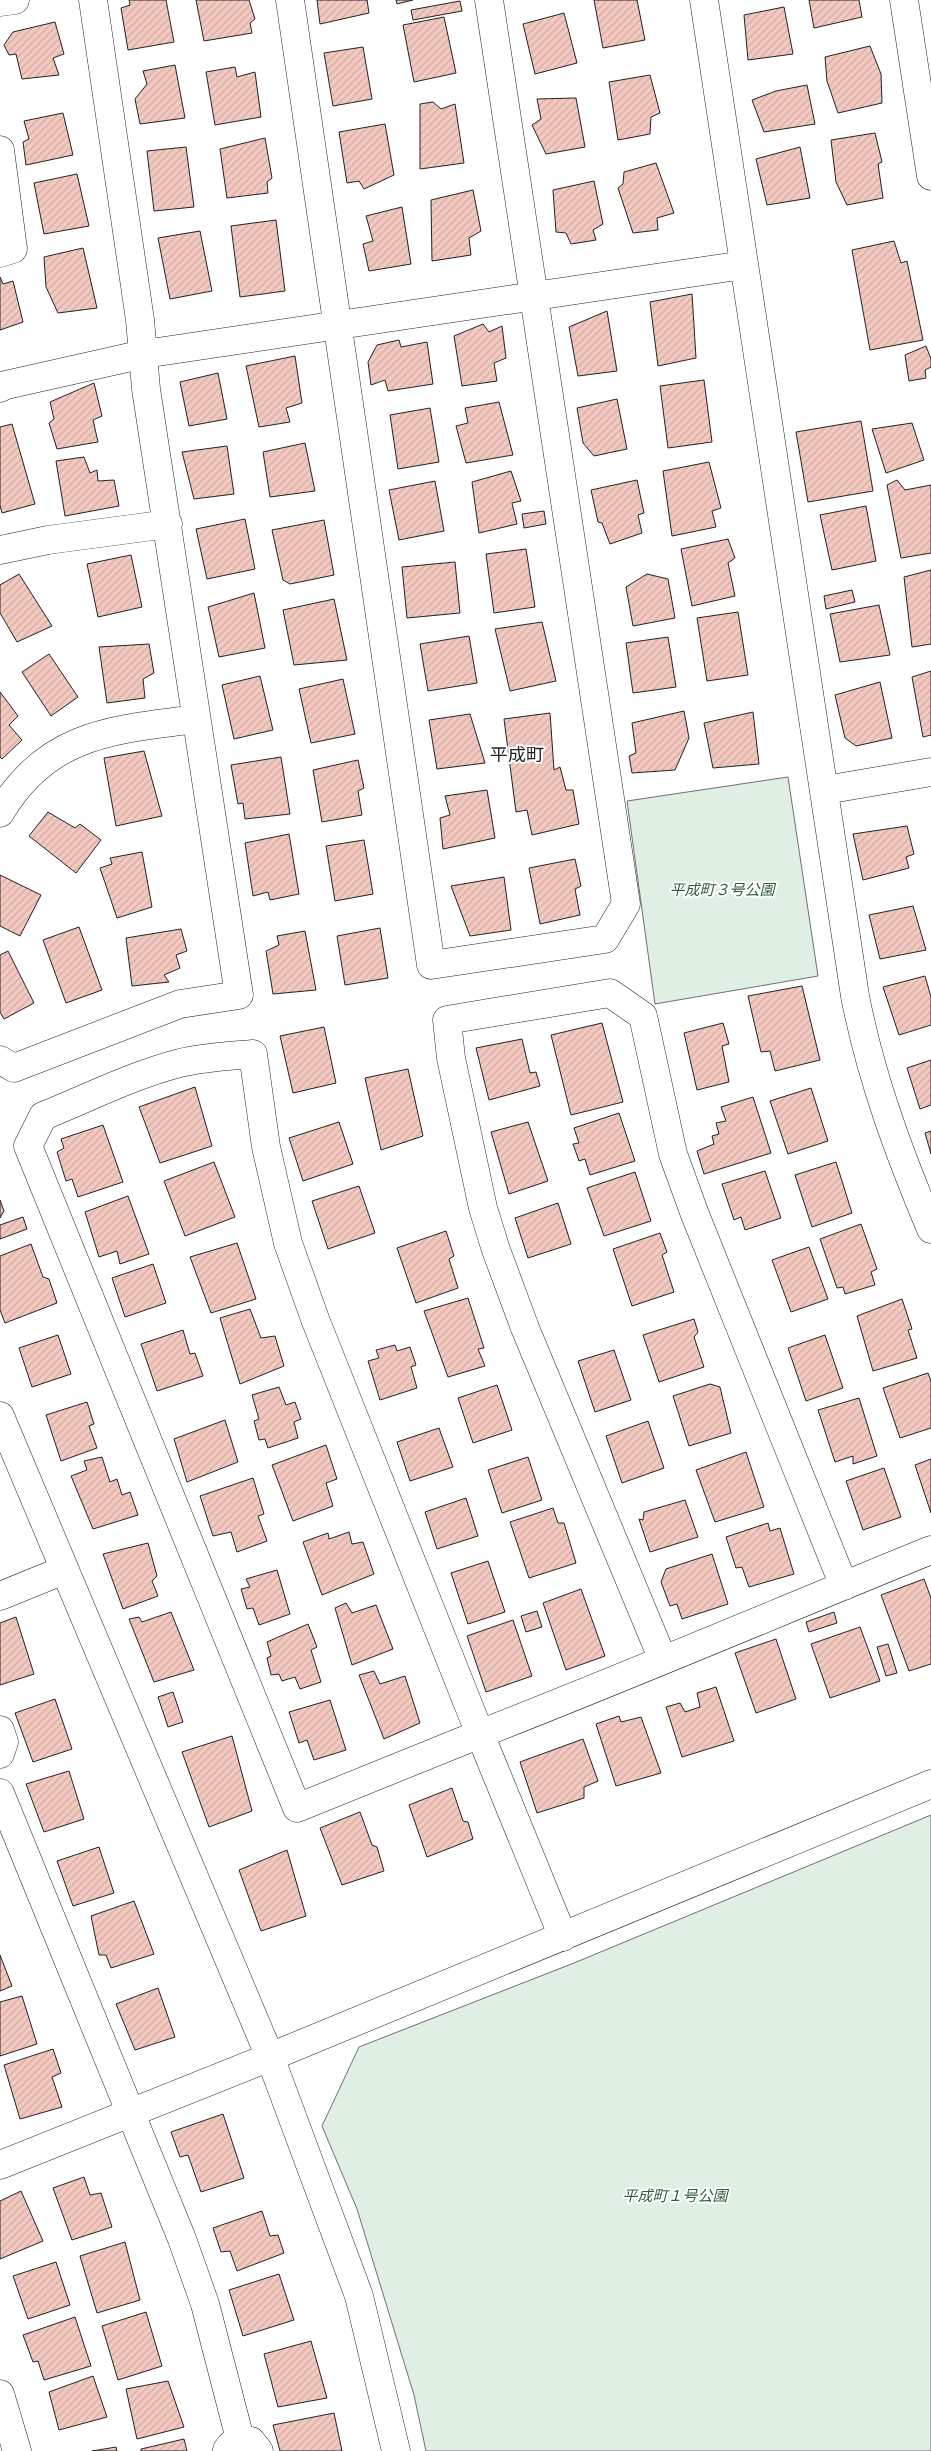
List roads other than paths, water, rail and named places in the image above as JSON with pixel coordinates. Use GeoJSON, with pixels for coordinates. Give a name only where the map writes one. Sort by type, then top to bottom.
{"type":"FeatureCollection","features":[{"type":"Feature","properties":{"kind":"street"},"geometry":{"type":"LineString","coordinates":[[0,2],[15,0]]}},
{"type":"Feature","properties":{"kind":"street"},"geometry":{"type":"LineString","coordinates":[[0,1060],[14,1068],[171,1007],[204,999],[239,995],[146,389],[144,354],[93,0]]}},
{"type":"Feature","properties":{"kind":"street"},"geometry":{"type":"LineString","coordinates":[[290,0],[339,324],[431,965],[605,939],[626,904],[489,0]]}},
{"type":"Feature","properties":{"kind":"street"},"geometry":{"type":"LineString","coordinates":[[704,0],[855,996],[865,1045],[880,1099],[931,1229]]}},
{"type":"Feature","properties":{"kind":"street"},"geometry":{"type":"LineString","coordinates":[[904,0],[931,176]]}},
{"type":"Feature","properties":{"kind":"street"},"geometry":{"type":"LineString","coordinates":[[0,150],[13,249],[0,253]]}},
{"type":"Feature","properties":{"kind":"street"},"geometry":{"type":"LineString","coordinates":[[0,388],[6,385],[144,354],[533,295],[744,266]]}},
{"type":"Feature","properties":{"kind":"street"},"geometry":{"type":"LineString","coordinates":[[0,550],[48,540],[168,524]]}},
{"type":"Feature","properties":{"kind":"street"},"geometry":{"type":"LineString","coordinates":[[0,813],[11,794],[30,772],[72,744],[116,730],[196,719]]}},
{"type":"Feature","properties":{"kind":"street"},"geometry":{"type":"LineString","coordinates":[[825,790],[931,772]]}},
{"type":"Feature","properties":{"kind":"street"},"geometry":{"type":"LineString","coordinates":[[664,1660],[525,1328],[496,1250],[483,1208],[450,1058],[447,1020],[610,993],[643,1016],[659,1094],[676,1162],[844,1586]]}},
{"type":"Feature","properties":{"kind":"street"},"geometry":{"type":"LineString","coordinates":[[563,1937],[480,1734],[314,1319],[288,1243],[266,1147],[253,1054],[206,1058],[179,1063],[43,1116],[28,1146],[297,1808],[480,1734],[630,1676],[664,1660],[931,1550]]}},
{"type":"Feature","properties":{"kind":"street"},"geometry":{"type":"LineString","coordinates":[[0,1416],[270,2057],[360,2296],[396,2451]]}},
{"type":"Feature","properties":{"kind":"street"},"geometry":{"type":"LineString","coordinates":[[0,1596],[64,1570]]}},
{"type":"Feature","properties":{"kind":"street"},"geometry":{"type":"LineString","coordinates":[[0,1730],[4,1742],[0,1754]]}},
{"type":"Feature","properties":{"kind":"street"},"geometry":{"type":"LineString","coordinates":[[0,2165],[270,2057],[931,1784]]}},
{"type":"Feature","properties":{"kind":"street"},"geometry":{"type":"LineString","coordinates":[[0,1793],[182,2239],[205,2304],[242,2447]]}},
{"type":"Feature","properties":{"kind":"street"},"geometry":{"type":"LineString","coordinates":[[0,2394],[17,2451]]}},
{"type":"Feature","properties":{"kind":"district","name":"平成町"},"geometry":{"type":"Point","coordinates":[517,755]}},
{"type":"Feature","properties":{"kind":"park label","name":"平成町３号公園"},"geometry":{"type":"Point","coordinates":[722,890]}},
{"type":"Feature","properties":{"kind":"park label","name":"平成町１号公園"},"geometry":{"type":"Point","coordinates":[675,2196]}}]}
